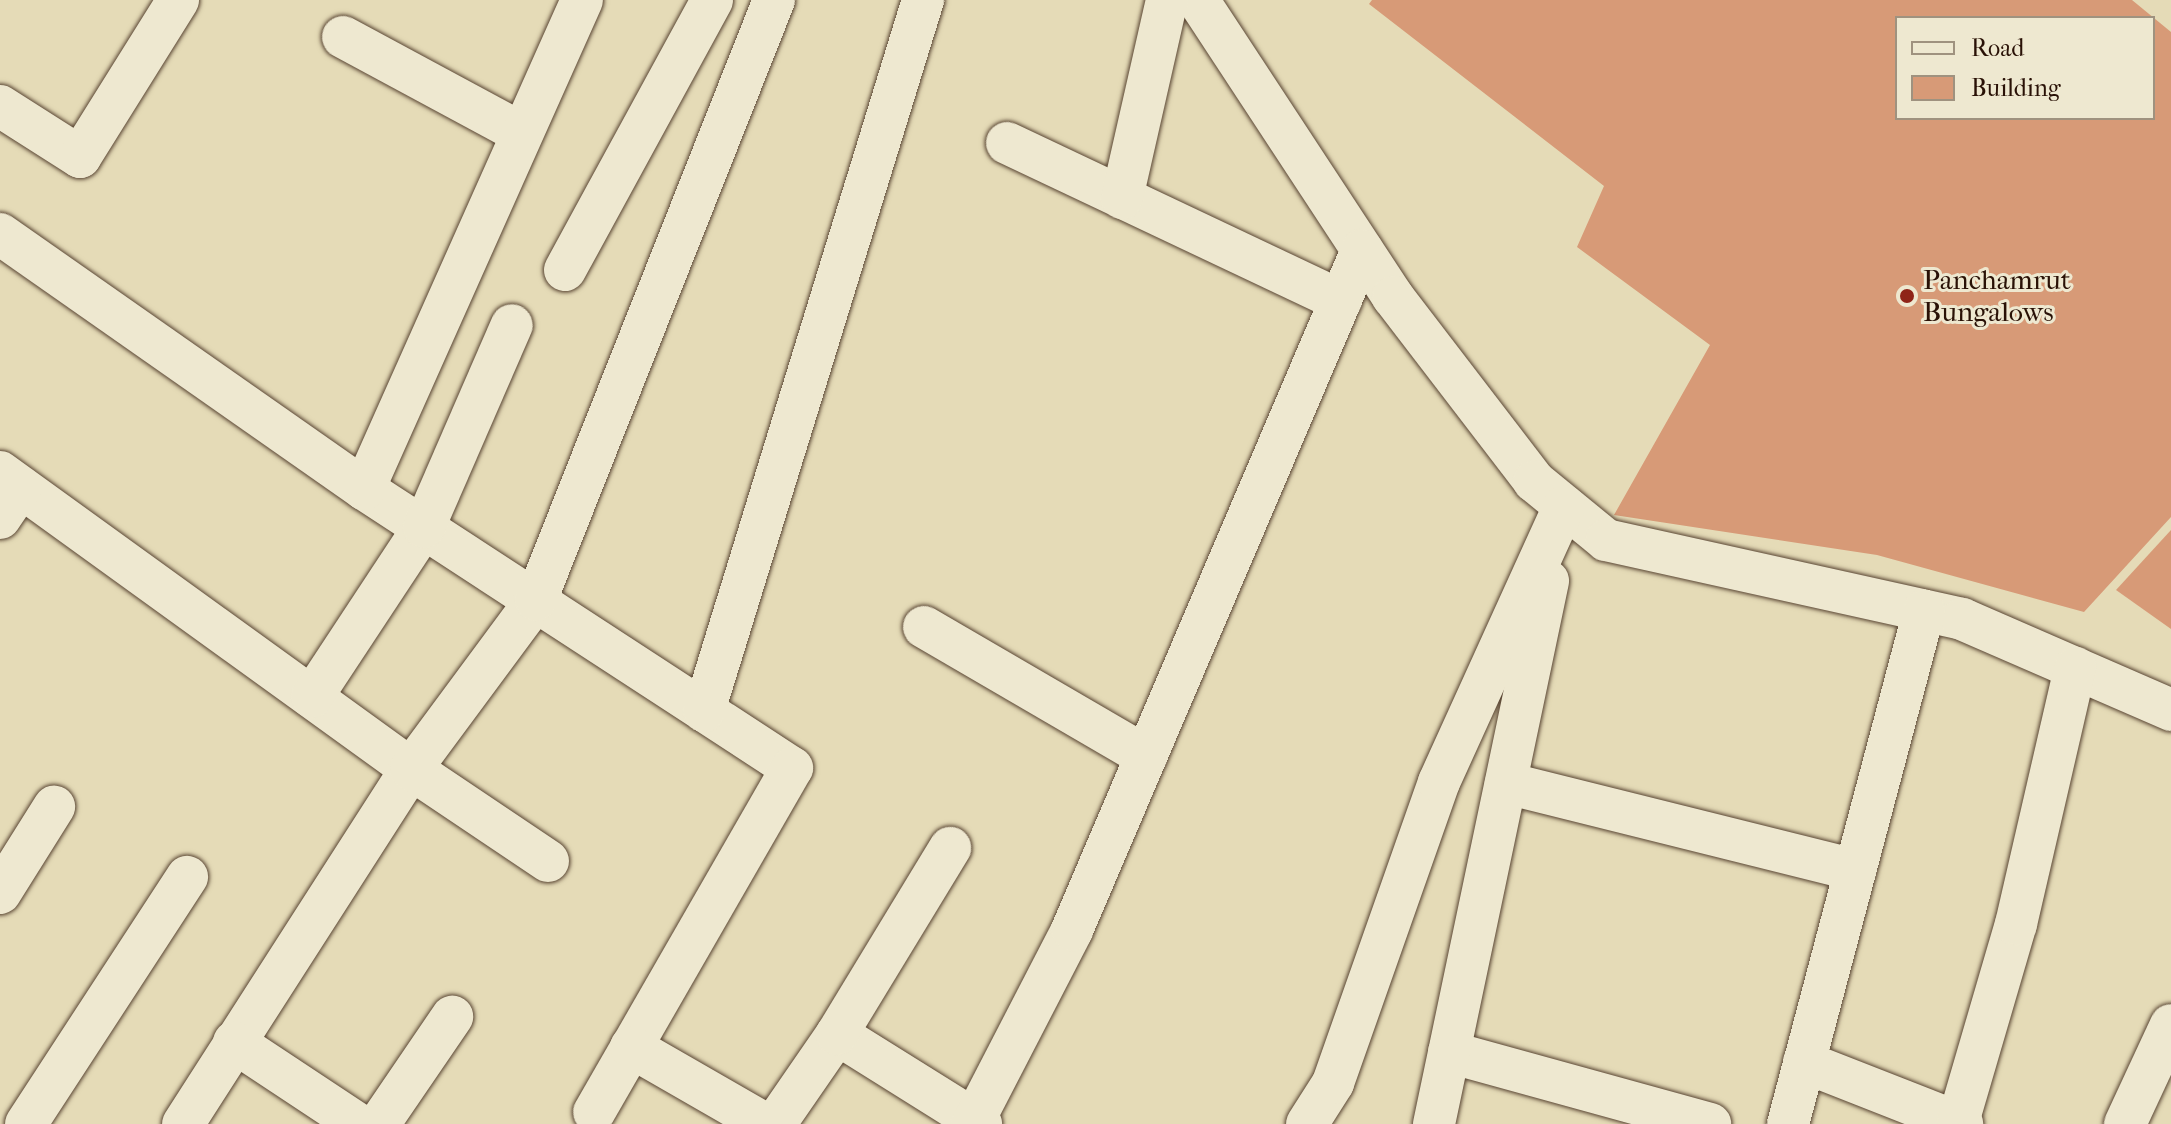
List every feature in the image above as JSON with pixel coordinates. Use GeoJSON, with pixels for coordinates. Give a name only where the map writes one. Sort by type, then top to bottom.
{"type":"FeatureCollection","features":[{"type":"Feature","properties":{"kind":"street"},"geometry":{"type":"LineString","coordinates":[[0,106],[80,157],[178,0]]}},
{"type":"Feature","properties":{"kind":"street"},"geometry":{"type":"LineString","coordinates":[[364,489],[582,0]]}},
{"type":"Feature","properties":{"kind":"street"},"geometry":{"type":"LineString","coordinates":[[565,270],[712,0]]}},
{"type":"Feature","properties":{"kind":"street"},"geometry":{"type":"LineString","coordinates":[[183,1124],[411,769],[536,600],[774,0]]}},
{"type":"Feature","properties":{"kind":"street"},"geometry":{"type":"LineString","coordinates":[[704,711],[923,0]]}},
{"type":"Feature","properties":{"kind":"street"},"geometry":{"type":"LineString","coordinates":[[1122,198],[1167,0]]}},
{"type":"Feature","properties":{"kind":"street"},"geometry":{"type":"LineString","coordinates":[[1198,0],[1362,250],[1534,481],[1606,540],[1962,619],[2171,710]]}},
{"type":"Feature","properties":{"kind":"street"},"geometry":{"type":"LineString","coordinates":[[343,37],[521,133]]}},
{"type":"Feature","properties":{"kind":"street"},"geometry":{"type":"LineString","coordinates":[[1007,143],[1341,301]]}},
{"type":"Feature","properties":{"kind":"street"},"geometry":{"type":"LineString","coordinates":[[0,234],[364,489],[792,768],[594,1112]]}},
{"type":"Feature","properties":{"kind":"street"},"geometry":{"type":"LineString","coordinates":[[837,1034],[976,1123],[1072,930],[1362,250]]}},
{"type":"Feature","properties":{"kind":"street"},"geometry":{"type":"LineString","coordinates":[[312,697],[424,527],[512,325]]}},
{"type":"Feature","properties":{"kind":"street"},"geometry":{"type":"LineString","coordinates":[[7,493],[312,697],[411,769],[548,861]]}},
{"type":"Feature","properties":{"kind":"street"},"geometry":{"type":"LineString","coordinates":[[1434,1124],[1564,506]]}},
{"type":"Feature","properties":{"kind":"street"},"geometry":{"type":"LineString","coordinates":[[1307,1124],[1333,1083],[1439,782],[1564,506]]}},
{"type":"Feature","properties":{"kind":"street"},"geometry":{"type":"LineString","coordinates":[[1788,1124],[1924,611]]}},
{"type":"Feature","properties":{"kind":"street"},"geometry":{"type":"LineString","coordinates":[[924,627],[1146,756]]}},
{"type":"Feature","properties":{"kind":"street"},"geometry":{"type":"LineString","coordinates":[[1804,1062],[1943,1120],[2016,924],[2075,668]]}},
{"type":"Feature","properties":{"kind":"street"},"geometry":{"type":"LineString","coordinates":[[1506,783],[1855,870]]}},
{"type":"Feature","properties":{"kind":"street"},"geometry":{"type":"LineString","coordinates":[[0,893],[54,807]]}},
{"type":"Feature","properties":{"kind":"street"},"geometry":{"type":"LineString","coordinates":[[775,1124],[837,1034],[950,848]]}},
{"type":"Feature","properties":{"kind":"street"},"geometry":{"type":"LineString","coordinates":[[26,1124],[187,877]]}},
{"type":"Feature","properties":{"kind":"street"},"geometry":{"type":"LineString","coordinates":[[379,1124],[452,1017]]}},
{"type":"Feature","properties":{"kind":"street"},"geometry":{"type":"LineString","coordinates":[[2145,1107],[2171,1025]]}},
{"type":"Feature","properties":{"kind":"street"},"geometry":{"type":"LineString","coordinates":[[234,1042],[358,1124]]}},
{"type":"Feature","properties":{"kind":"street"},"geometry":{"type":"LineString","coordinates":[[631,1047],[765,1124]]}},
{"type":"Feature","properties":{"kind":"street"},"geometry":{"type":"LineString","coordinates":[[1449,1052],[1710,1124]]}},
{"type":"Feature","properties":{"kind":"building","name":"Panchamrut Bungalows"},"geometry":{"type":"Polygon","coordinates":[[[1372,0],[2132,0],[2152,16],[1895,16],[1895,120],[2155,120],[2155,19],[2171,32],[2171,517],[2084,612],[1877,555],[1614,515],[1710,345],[1577,247],[1604,186],[1369,4],[1372,0]]]}},
{"type":"Feature","properties":{"kind":"building"},"geometry":{"type":"Polygon","coordinates":[[[2171,530],[2171,629],[2116,590],[2171,530]]]}},
{"type":"Feature","properties":{"kind":"place","name":"Panchamrut Bungalows"},"geometry":{"type":"Point","coordinates":[1907,296]}}]}
